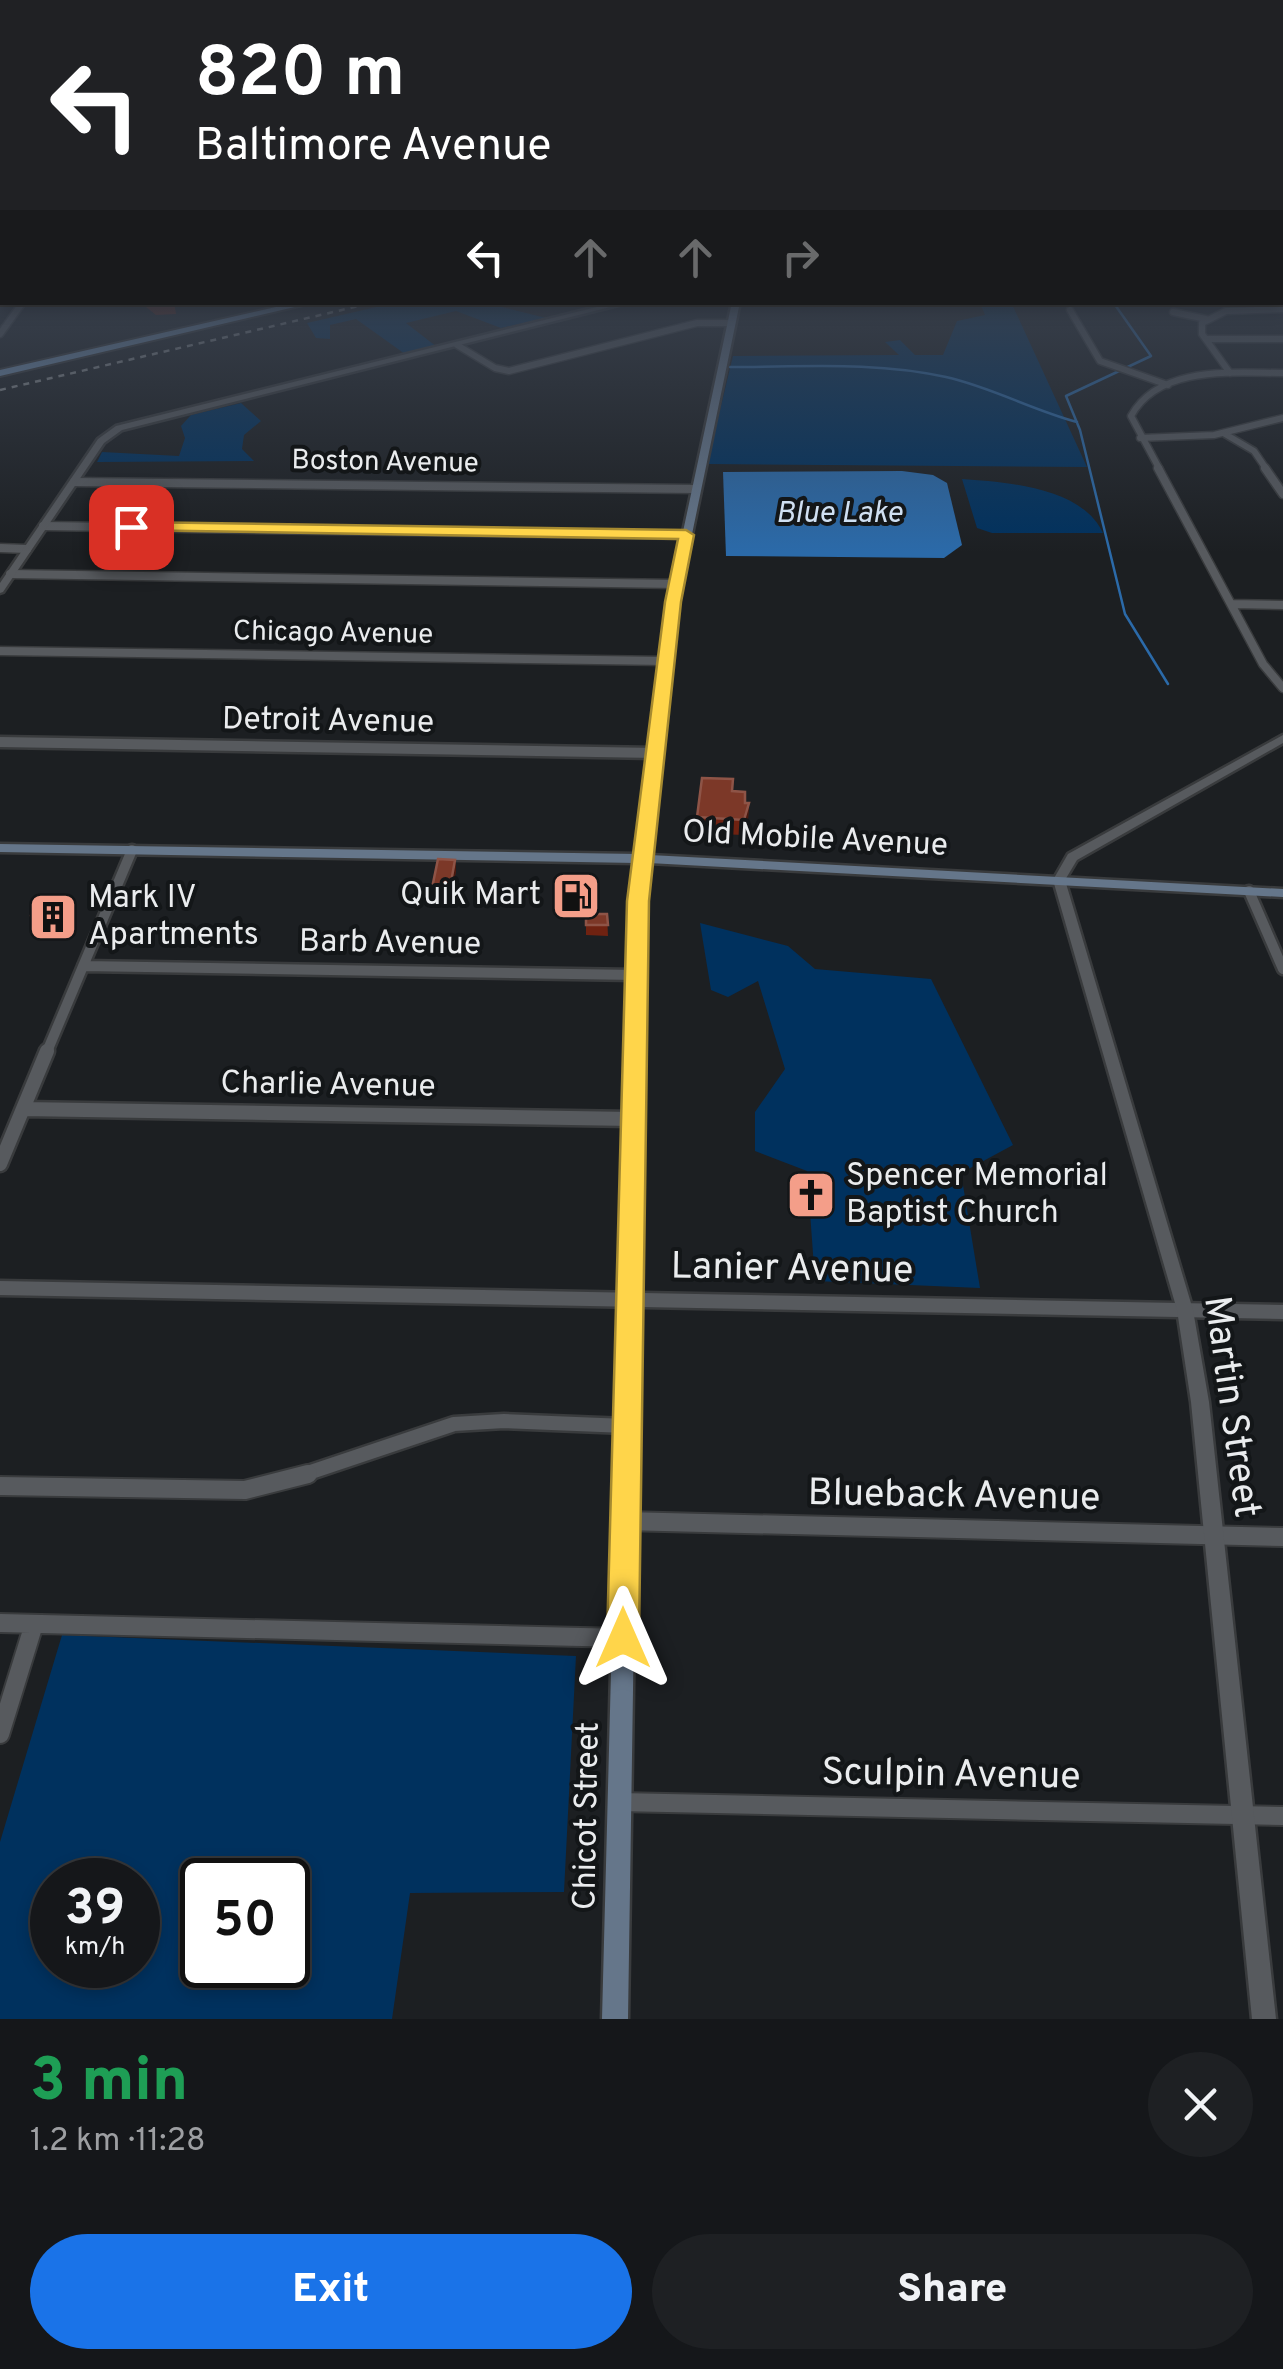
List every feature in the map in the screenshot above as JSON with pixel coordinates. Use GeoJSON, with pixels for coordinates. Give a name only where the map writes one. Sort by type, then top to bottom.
{"type":"FeatureCollection","features":[{"type":"Feature","properties":{"kind":"main road"},"geometry":{"type":"LineString","coordinates":[[0,373],[31,365]]}},
{"type":"Feature","properties":{"kind":"main road","name":"Chicot Street"},"geometry":{"type":"LineString","coordinates":[[615,2019],[632,1119],[642,859],[677,584],[722,365]]}},
{"type":"Feature","properties":{"kind":"main road","name":"Old Mobile Avenue"},"geometry":{"type":"LineString","coordinates":[[0,848],[642,859],[1283,892]]}},
{"type":"Feature","properties":{"kind":"street"},"geometry":{"type":"LineString","coordinates":[[0,590],[101,442],[116,430],[376,365]]}},
{"type":"Feature","properties":{"kind":"street"},"geometry":{"type":"LineString","coordinates":[[494,365],[504,371],[530,365]]}},
{"type":"Feature","properties":{"kind":"street"},"geometry":{"type":"LineString","coordinates":[[1112,365],[1168,385]]}},
{"type":"Feature","properties":{"kind":"street"},"geometry":{"type":"LineString","coordinates":[[1225,365],[1230,373]]}},
{"type":"Feature","properties":{"kind":"street"},"geometry":{"type":"LineString","coordinates":[[1283,374],[1194,375],[1168,385],[1133,407],[1131,416],[1263,664],[1283,688]]}},
{"type":"Feature","properties":{"kind":"street"},"geometry":{"type":"LineString","coordinates":[[1140,438],[1224,434],[1283,418]]}},
{"type":"Feature","properties":{"kind":"street"},"geometry":{"type":"LineString","coordinates":[[1224,434],[1254,451],[1283,494]]}},
{"type":"Feature","properties":{"kind":"street","name":"Boston Avenue"},"geometry":{"type":"LineString","coordinates":[[74,482],[696,489]]}},
{"type":"Feature","properties":{"kind":"street"},"geometry":{"type":"LineString","coordinates":[[43,526],[686,535]]}},
{"type":"Feature","properties":{"kind":"street"},"geometry":{"type":"LineString","coordinates":[[0,548],[27,549]]}},
{"type":"Feature","properties":{"kind":"street"},"geometry":{"type":"LineString","coordinates":[[10,574],[677,584]]}},
{"type":"Feature","properties":{"kind":"street"},"geometry":{"type":"LineString","coordinates":[[1231,604],[1283,605]]}},
{"type":"Feature","properties":{"kind":"street","name":"Chicago Avenue"},"geometry":{"type":"LineString","coordinates":[[0,651],[666,662]]}},
{"type":"Feature","properties":{"kind":"street"},"geometry":{"type":"LineString","coordinates":[[1059,880],[1072,857],[1283,738]]}},
{"type":"Feature","properties":{"kind":"street","name":"Detroit Avenue"},"geometry":{"type":"LineString","coordinates":[[0,742],[656,753]]}},
{"type":"Feature","properties":{"kind":"street"},"geometry":{"type":"LineString","coordinates":[[0,1164],[132,850]]}},
{"type":"Feature","properties":{"kind":"street","name":"Martin Street"},"geometry":{"type":"LineString","coordinates":[[1059,880],[1185,1310],[1214,1535],[1264,2019]]}},
{"type":"Feature","properties":{"kind":"street"},"geometry":{"type":"LineString","coordinates":[[1249,890],[1283,969]]}},
{"type":"Feature","properties":{"kind":"street","name":"Barb Avenue"},"geometry":{"type":"LineString","coordinates":[[83,966],[636,975]]}},
{"type":"Feature","properties":{"kind":"street","name":"Charlie Avenue"},"geometry":{"type":"LineString","coordinates":[[23,1109],[632,1119]]}},
{"type":"Feature","properties":{"kind":"street","name":"Lanier Avenue"},"geometry":{"type":"LineString","coordinates":[[0,1288],[1283,1312]]}},
{"type":"Feature","properties":{"kind":"street"},"geometry":{"type":"LineString","coordinates":[[0,1486],[246,1490],[319,1471],[454,1424],[504,1421],[626,1426]]}},
{"type":"Feature","properties":{"kind":"street","name":"Blueback Avenue"},"geometry":{"type":"LineString","coordinates":[[624,1521],[1283,1536]]}},
{"type":"Feature","properties":{"kind":"street"},"geometry":{"type":"LineString","coordinates":[[0,1623],[623,1638]]}},
{"type":"Feature","properties":{"kind":"street"},"geometry":{"type":"LineString","coordinates":[[0,1734],[34,1624]]}},
{"type":"Feature","properties":{"kind":"street","name":"Sculpin Avenue"},"geometry":{"type":"LineString","coordinates":[[618,1802],[1283,1816]]}},
{"type":"Feature","properties":{"kind":"shaded area"},"geometry":{"type":"Polygon","coordinates":[[[731,365],[1040,365],[1087,467],[707,464],[731,365]]]}},
{"type":"Feature","properties":{"kind":"shaded area"},"geometry":{"type":"Polygon","coordinates":[[[241,403],[261,421],[244,435],[242,449],[254,461],[97,462],[102,452],[179,456],[185,438],[181,426],[191,415],[241,403]]]}},
{"type":"Feature","properties":{"kind":"shaded area"},"geometry":{"type":"Polygon","coordinates":[[[962,479],[1020,485],[1060,496],[1093,518],[1103,533],[992,533],[977,528],[962,479]]]}},
{"type":"Feature","properties":{"kind":"shaded area"},"geometry":{"type":"Polygon","coordinates":[[[700,923],[788,946],[815,969],[931,979],[1013,1145],[961,1173],[980,1288],[815,1281],[807,1171],[755,1151],[755,1112],[785,1069],[758,981],[728,997],[711,990],[700,923]]]}},
{"type":"Feature","properties":{"kind":"shaded area"},"geometry":{"type":"Polygon","coordinates":[[[62,1635],[576,1656],[564,1892],[410,1893],[392,2019],[0,2019],[0,1842],[62,1635]]]}},
{"type":"Feature","properties":{"kind":"water","name":"Blue Lake"},"geometry":{"type":"Polygon","coordinates":[[[902,471],[933,475],[947,483],[962,545],[944,558],[726,556],[723,472],[902,471]]]}},
{"type":"Feature","properties":{"kind":"building"},"geometry":{"type":"Polygon","coordinates":[[[702,778],[733,779],[732,791],[745,792],[745,803],[749,803],[744,820],[697,817],[702,778]]]}},
{"type":"Feature","properties":{"kind":"building"},"geometry":{"type":"Polygon","coordinates":[[[438,859],[455,860],[450,888],[432,888],[438,859]]]}},
{"type":"Feature","properties":{"kind":"building"},"geometry":{"type":"Polygon","coordinates":[[[574,875],[590,887],[578,894],[562,882],[574,875]]]}},
{"type":"Feature","properties":{"kind":"building"},"geometry":{"type":"Polygon","coordinates":[[[40,897],[66,897],[58,915],[31,915],[40,897]]]}},
{"type":"Feature","properties":{"kind":"building"},"geometry":{"type":"Polygon","coordinates":[[[586,914],[607,914],[608,925],[586,925],[586,914]]]}},
{"type":"Feature","properties":{"kind":"waterway"},"geometry":{"type":"LineString","coordinates":[[1077,422],[1066,396],[1131,365]]}},
{"type":"Feature","properties":{"kind":"waterway"},"geometry":{"type":"LineString","coordinates":[[730,367],[838,366],[919,372],[963,381],[1077,422]]}},
{"type":"Feature","properties":{"kind":"waterway"},"geometry":{"type":"LineString","coordinates":[[1077,422],[1125,614],[1168,684]]}},
{"type":"Feature","properties":{"kind":"railway"},"geometry":{"type":"LineString","coordinates":[[0,390],[106,365]]}},
{"type":"Feature","properties":{"kind":"place","name":"Quik Mart"},"geometry":{"type":"Point","coordinates":[576,896]}},
{"type":"Feature","properties":{"kind":"place","name":"Mark IV Apartments"},"geometry":{"type":"Point","coordinates":[53,917]}},
{"type":"Feature","properties":{"kind":"place","name":"Spencer Memorial Baptist Church"},"geometry":{"type":"Point","coordinates":[811,1195]}},
{"type":"Feature","properties":{"kind":"route"},"geometry":{"type":"LineString","coordinates":[[131,527],[686,535],[673,602],[638,901],[623,1638]]}}]}
